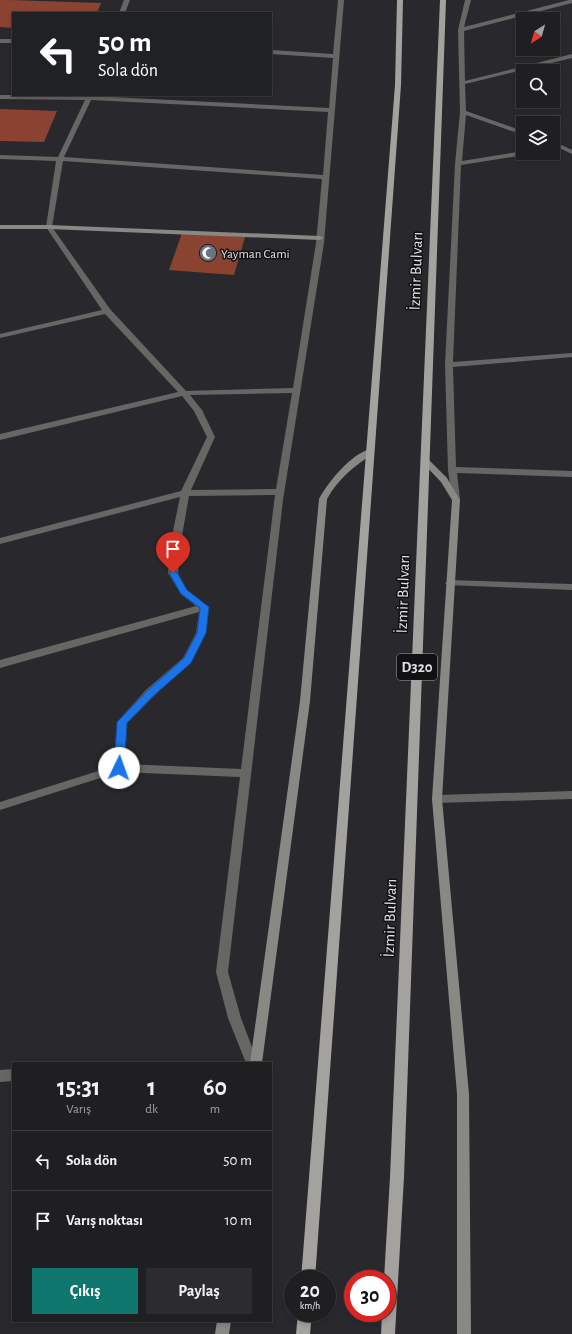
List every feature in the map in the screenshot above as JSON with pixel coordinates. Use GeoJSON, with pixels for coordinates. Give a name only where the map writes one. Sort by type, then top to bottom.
{"type":"FeatureCollection","features":[{"type":"Feature","properties":{"kind":"main road","name":"İzmir Bulvarı"},"geometry":{"type":"LineString","coordinates":[[309,1270],[397,93],[399,0]]}},
{"type":"Feature","properties":{"kind":"main road","name":"İzmir Bulvarı"},"geometry":{"type":"LineString","coordinates":[[388,1334],[397,1177],[443,0]]}},
{"type":"Feature","properties":{"kind":"main road"},"geometry":{"type":"LineString","coordinates":[[0,227],[49,227],[320,238]]}},
{"type":"Feature","properties":{"kind":"main road"},"geometry":{"type":"LineString","coordinates":[[256,1062],[305,701],[323,499],[329,486],[339,474],[370,452]]}},
{"type":"Feature","properties":{"kind":"main road"},"geometry":{"type":"LineString","coordinates":[[426,462],[444,480],[456,500],[436,798],[463,1094],[464,1334]]}},
{"type":"Feature","properties":{"kind":"main road"},"geometry":{"type":"LineString","coordinates":[[222,1334],[224,1322]]}},
{"type":"Feature","properties":{"kind":"main road"},"geometry":{"type":"LineString","coordinates":[[303,1334],[304,1322]]}},
{"type":"Feature","properties":{"kind":"street"},"geometry":{"type":"LineString","coordinates":[[122,12],[127,0]]}},
{"type":"Feature","properties":{"kind":"street"},"geometry":{"type":"LineString","coordinates":[[252,1062],[234,1022],[226,996],[222,972],[280,492],[320,238],[341,0]]}},
{"type":"Feature","properties":{"kind":"street"},"geometry":{"type":"LineString","coordinates":[[456,500],[452,470],[449,365],[458,164],[463,112],[461,30],[468,0]]}},
{"type":"Feature","properties":{"kind":"street"},"geometry":{"type":"LineString","coordinates":[[461,30],[572,1]]}},
{"type":"Feature","properties":{"kind":"street"},"geometry":{"type":"LineString","coordinates":[[0,41],[12,41]]}},
{"type":"Feature","properties":{"kind":"street"},"geometry":{"type":"LineString","coordinates":[[272,52],[337,56]]}},
{"type":"Feature","properties":{"kind":"street"},"geometry":{"type":"LineString","coordinates":[[463,83],[572,56]]}},
{"type":"Feature","properties":{"kind":"street"},"geometry":{"type":"LineString","coordinates":[[0,97],[89,97],[332,110]]}},
{"type":"Feature","properties":{"kind":"street"},"geometry":{"type":"LineString","coordinates":[[89,97],[60,159],[49,227],[107,311],[198,410],[211,437],[185,493],[177,536],[173,573],[184,592],[204,607]]}},
{"type":"Feature","properties":{"kind":"street"},"geometry":{"type":"LineString","coordinates":[[463,112],[516,131]]}},
{"type":"Feature","properties":{"kind":"street"},"geometry":{"type":"LineString","coordinates":[[560,147],[572,144]]}},
{"type":"Feature","properties":{"kind":"street"},"geometry":{"type":"LineString","coordinates":[[560,146],[572,152]]}},
{"type":"Feature","properties":{"kind":"street"},"geometry":{"type":"LineString","coordinates":[[458,164],[516,154]]}},
{"type":"Feature","properties":{"kind":"street"},"geometry":{"type":"LineString","coordinates":[[0,157],[60,159],[326,177]]}},
{"type":"Feature","properties":{"kind":"street"},"geometry":{"type":"LineString","coordinates":[[0,336],[107,311]]}},
{"type":"Feature","properties":{"kind":"street"},"geometry":{"type":"LineString","coordinates":[[449,365],[572,355]]}},
{"type":"Feature","properties":{"kind":"street"},"geometry":{"type":"LineString","coordinates":[[0,437],[184,393],[296,390]]}},
{"type":"Feature","properties":{"kind":"street"},"geometry":{"type":"LineString","coordinates":[[452,470],[572,474]]}},
{"type":"Feature","properties":{"kind":"street"},"geometry":{"type":"LineString","coordinates":[[0,541],[185,493],[280,492]]}},
{"type":"Feature","properties":{"kind":"street"},"geometry":{"type":"LineString","coordinates":[[450,583],[572,587]]}},
{"type":"Feature","properties":{"kind":"street"},"geometry":{"type":"LineString","coordinates":[[0,664],[204,607]]}},
{"type":"Feature","properties":{"kind":"street"},"geometry":{"type":"LineString","coordinates":[[119,768],[122,722],[150,693],[188,660],[201,633],[204,607]]}},
{"type":"Feature","properties":{"kind":"street"},"geometry":{"type":"LineString","coordinates":[[0,806],[119,768],[246,773]]}},
{"type":"Feature","properties":{"kind":"street"},"geometry":{"type":"LineString","coordinates":[[436,798],[572,795]]}},
{"type":"Feature","properties":{"kind":"street"},"geometry":{"type":"LineString","coordinates":[[0,1076],[12,1075]]}},
{"type":"Feature","properties":{"kind":"building"},"geometry":{"type":"Polygon","coordinates":[[[0,0],[101,3],[97,12],[12,12],[12,28],[0,27],[0,0]]]}},
{"type":"Feature","properties":{"kind":"building"},"geometry":{"type":"Polygon","coordinates":[[[0,109],[57,111],[44,142],[0,141],[0,109]]]}},
{"type":"Feature","properties":{"kind":"building","name":"Yayman Cami"},"geometry":{"type":"Polygon","coordinates":[[[182,233],[245,237],[234,275],[169,270],[182,233]]]}},
{"type":"Feature","properties":{"kind":"place","name":"Yayman Cami"},"geometry":{"type":"Point","coordinates":[208,253]}},
{"type":"Feature","properties":{"kind":"route"},"geometry":{"type":"LineString","coordinates":[[119,768],[122,722],[150,693],[188,660],[201,633],[204,607],[184,592],[173,573]]}}]}
